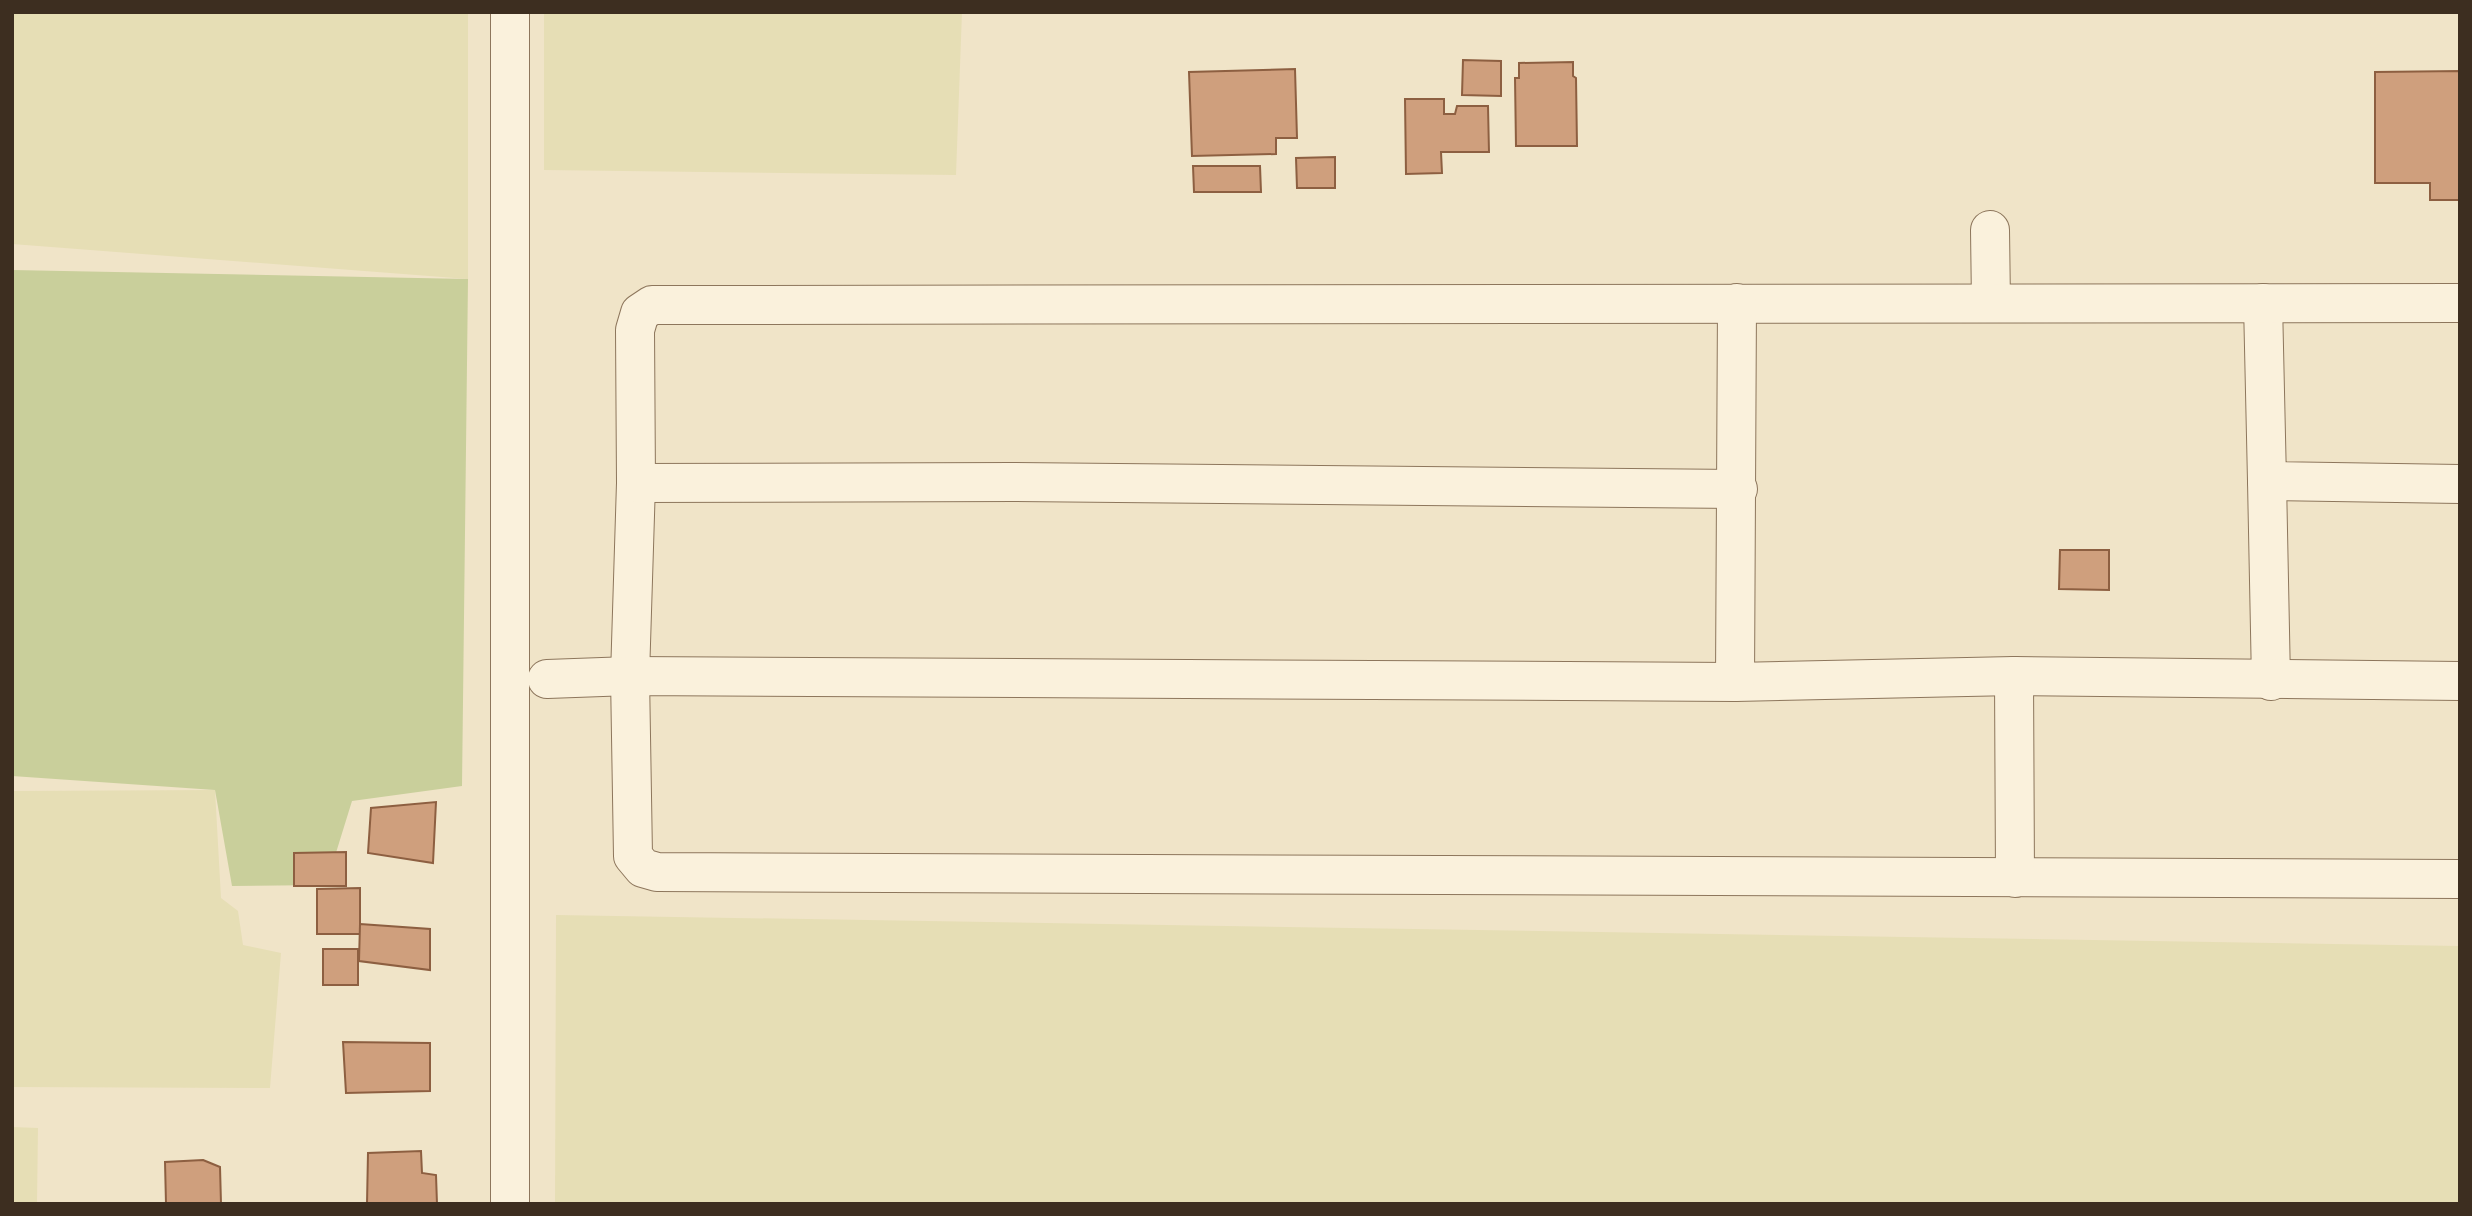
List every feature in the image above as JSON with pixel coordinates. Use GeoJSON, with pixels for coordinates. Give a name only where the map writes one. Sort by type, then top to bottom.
{"type":"FeatureCollection","features":[{"type":"Feature","properties":{"kind":"street"},"geometry":{"type":"LineString","coordinates":[[510,12],[510,1204]]}},
{"type":"Feature","properties":{"kind":"street"},"geometry":{"type":"LineString","coordinates":[[1990,230],[1991,303]]}},
{"type":"Feature","properties":{"kind":"street"},"geometry":{"type":"LineString","coordinates":[[1735,682],[1737,303]]}},
{"type":"Feature","properties":{"kind":"street"},"geometry":{"type":"LineString","coordinates":[[2263,303],[2271,681]]}},
{"type":"Feature","properties":{"kind":"street"},"geometry":{"type":"LineString","coordinates":[[2460,303],[652,305],[640,313],[635,330],[636,483],[630,676],[633,856],[643,867],[657,872],[2460,879]]}},
{"type":"Feature","properties":{"kind":"street"},"geometry":{"type":"LineString","coordinates":[[2267,481],[2460,484]]}},
{"type":"Feature","properties":{"kind":"street"},"geometry":{"type":"LineString","coordinates":[[636,483],[1014,482],[1738,489]]}},
{"type":"Feature","properties":{"kind":"street"},"geometry":{"type":"LineString","coordinates":[[547,679],[630,676],[1735,682],[2014,676],[2271,681],[2460,681]]}},
{"type":"Feature","properties":{"kind":"street"},"geometry":{"type":"LineString","coordinates":[[2014,676],[2015,878]]}},
{"type":"Feature","properties":{"kind":"shaded area"},"geometry":{"type":"Polygon","coordinates":[[[12,12],[468,12],[468,279],[12,244],[12,12]]]}},
{"type":"Feature","properties":{"kind":"shaded area"},"geometry":{"type":"Polygon","coordinates":[[[544,12],[962,12],[956,175],[544,170],[544,12]]]}},
{"type":"Feature","properties":{"kind":"shaded area"},"geometry":{"type":"Polygon","coordinates":[[[215,790],[221,898],[238,911],[243,945],[281,953],[270,1088],[12,1087],[12,791],[215,790]]]}},
{"type":"Feature","properties":{"kind":"shaded area"},"geometry":{"type":"Polygon","coordinates":[[[556,915],[2460,946],[2460,1204],[555,1204],[556,915]]]}},
{"type":"Feature","properties":{"kind":"shaded area"},"geometry":{"type":"Polygon","coordinates":[[[12,1127],[38,1128],[37,1204],[12,1204],[12,1127]]]}},
{"type":"Feature","properties":{"kind":"green space"},"geometry":{"type":"Polygon","coordinates":[[[12,270],[468,279],[462,786],[352,801],[326,885],[232,886],[215,790],[12,776],[12,270]]]}},
{"type":"Feature","properties":{"kind":"building"},"geometry":{"type":"Polygon","coordinates":[[[1463,60],[1501,61],[1501,96],[1462,95],[1463,60]]]}},
{"type":"Feature","properties":{"kind":"building"},"geometry":{"type":"Polygon","coordinates":[[[1573,62],[1573,76],[1576,78],[1577,146],[1516,146],[1515,78],[1519,78],[1519,63],[1573,62]]]}},
{"type":"Feature","properties":{"kind":"building"},"geometry":{"type":"Polygon","coordinates":[[[1295,69],[1297,138],[1276,138],[1276,154],[1192,156],[1189,72],[1295,69]]]}},
{"type":"Feature","properties":{"kind":"building"},"geometry":{"type":"Polygon","coordinates":[[[2460,71],[2460,200],[2430,200],[2430,183],[2375,183],[2375,72],[2460,71]]]}},
{"type":"Feature","properties":{"kind":"building"},"geometry":{"type":"Polygon","coordinates":[[[1405,99],[1444,99],[1444,114],[1455,114],[1457,106],[1488,106],[1489,152],[1441,152],[1442,173],[1406,174],[1405,99]]]}},
{"type":"Feature","properties":{"kind":"building"},"geometry":{"type":"Polygon","coordinates":[[[1335,157],[1335,188],[1297,188],[1296,158],[1335,157]]]}},
{"type":"Feature","properties":{"kind":"building"},"geometry":{"type":"Polygon","coordinates":[[[1193,166],[1260,166],[1261,192],[1194,192],[1193,166]]]}},
{"type":"Feature","properties":{"kind":"building"},"geometry":{"type":"Polygon","coordinates":[[[2060,550],[2109,550],[2109,590],[2059,589],[2060,550]]]}},
{"type":"Feature","properties":{"kind":"building"},"geometry":{"type":"Polygon","coordinates":[[[436,802],[433,863],[368,853],[371,808],[436,802]]]}},
{"type":"Feature","properties":{"kind":"building"},"geometry":{"type":"Polygon","coordinates":[[[346,852],[346,886],[294,886],[294,853],[346,852]]]}},
{"type":"Feature","properties":{"kind":"building"},"geometry":{"type":"Polygon","coordinates":[[[360,888],[360,934],[317,934],[317,889],[360,888]]]}},
{"type":"Feature","properties":{"kind":"building"},"geometry":{"type":"Polygon","coordinates":[[[360,924],[430,929],[430,970],[359,961],[360,924]]]}},
{"type":"Feature","properties":{"kind":"building"},"geometry":{"type":"Polygon","coordinates":[[[323,949],[358,949],[358,985],[323,985],[323,949]]]}},
{"type":"Feature","properties":{"kind":"building"},"geometry":{"type":"Polygon","coordinates":[[[343,1042],[430,1043],[430,1091],[346,1093],[343,1042]]]}},
{"type":"Feature","properties":{"kind":"building"},"geometry":{"type":"Polygon","coordinates":[[[421,1151],[422,1173],[436,1175],[437,1204],[367,1204],[368,1153],[421,1151]]]}},
{"type":"Feature","properties":{"kind":"building"},"geometry":{"type":"Polygon","coordinates":[[[203,1160],[220,1167],[221,1204],[166,1204],[165,1162],[203,1160]]]}}]}
